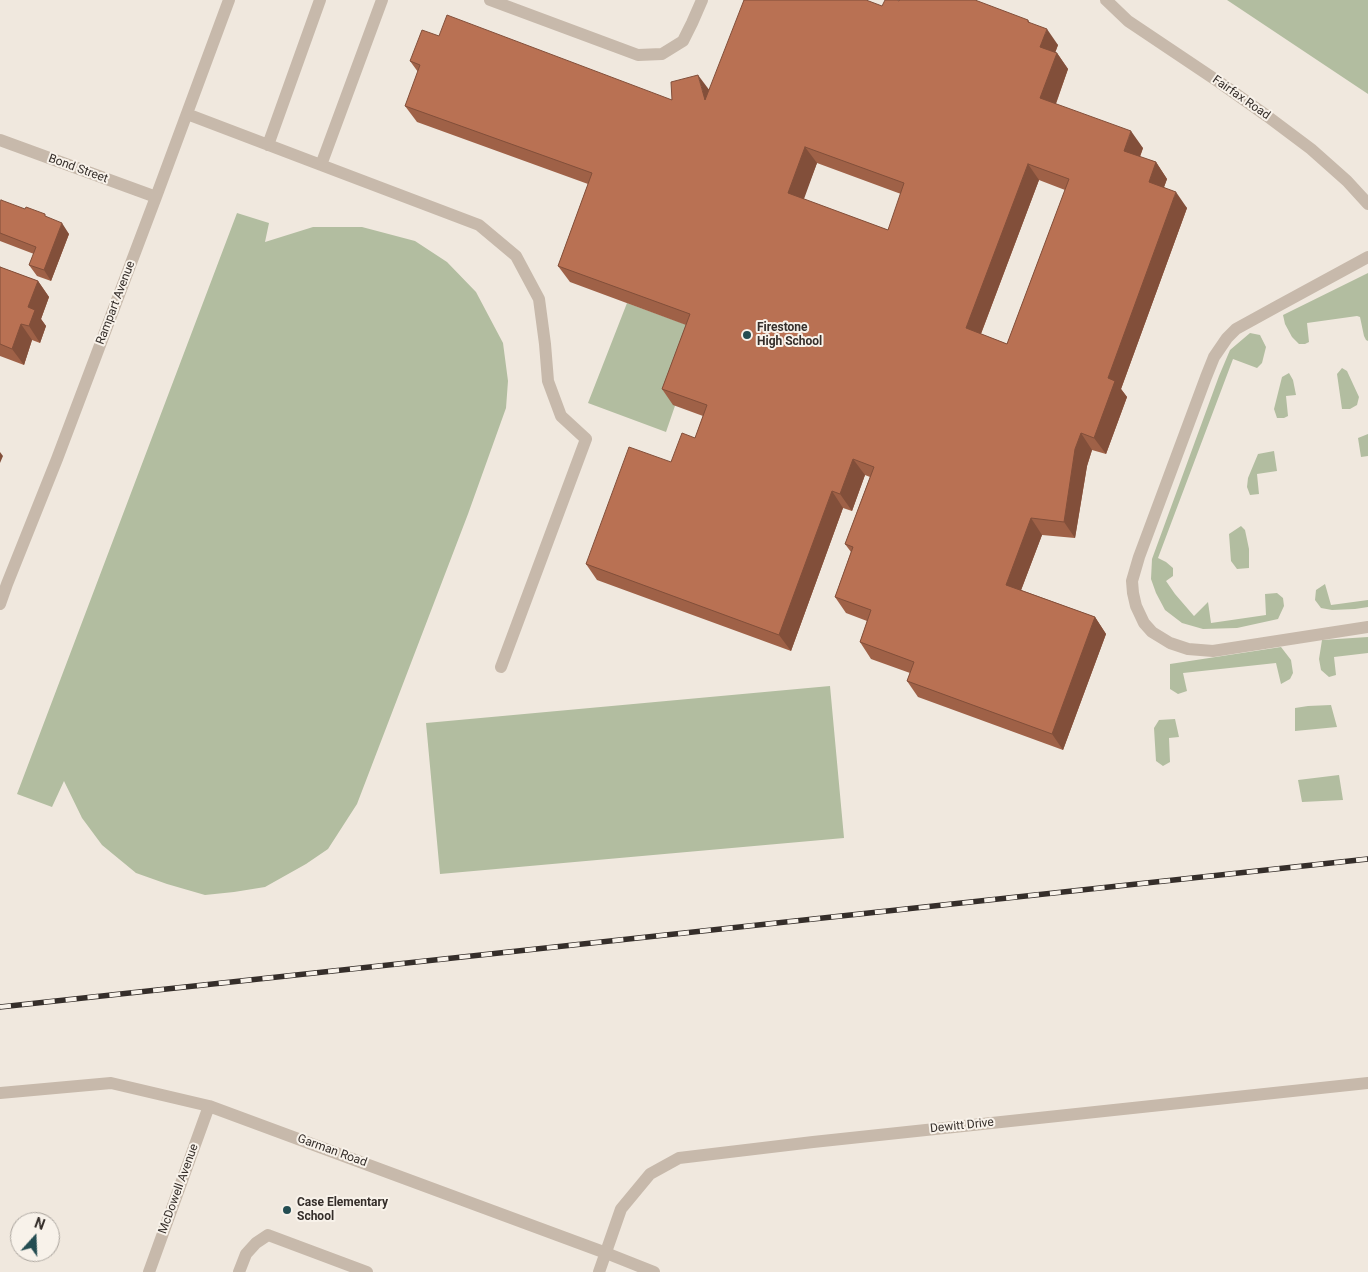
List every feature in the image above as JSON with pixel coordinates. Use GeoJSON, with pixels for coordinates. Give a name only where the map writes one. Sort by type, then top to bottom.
{"type":"FeatureCollection","features":[{"type":"Feature","properties":{"kind":"street","name":"Rampart Avenue"},"geometry":{"type":"LineString","coordinates":[[0,604],[4,582],[42,498],[229,0]]}},
{"type":"Feature","properties":{"kind":"street"},"geometry":{"type":"LineString","coordinates":[[268,145],[320,0]]}},
{"type":"Feature","properties":{"kind":"street"},"geometry":{"type":"LineString","coordinates":[[320,164],[382,0]]}},
{"type":"Feature","properties":{"kind":"street"},"geometry":{"type":"LineString","coordinates":[[490,0],[638,55],[662,54],[682,41],[692,24],[702,0]]}},
{"type":"Feature","properties":{"kind":"street","name":"Fairfax Road"},"geometry":{"type":"LineString","coordinates":[[1106,0],[1128,21],[1268,116],[1311,149],[1347,181],[1368,204]]}},
{"type":"Feature","properties":{"kind":"street"},"geometry":{"type":"LineString","coordinates":[[187,114],[479,226],[516,256],[539,299],[548,381],[561,416],[586,439],[501,668]]}},
{"type":"Feature","properties":{"kind":"street","name":"Bond Street"},"geometry":{"type":"LineString","coordinates":[[0,140],[156,197]]}},
{"type":"Feature","properties":{"kind":"street"},"geometry":{"type":"LineString","coordinates":[[1368,257],[1276,307],[1236,330],[1227,338],[1214,356],[1139,557],[1132,581],[1136,606],[1144,622],[1152,632],[1170,643],[1188,649],[1213,651],[1368,627]]}},
{"type":"Feature","properties":{"kind":"street","name":"Garman Road"},"geometry":{"type":"LineString","coordinates":[[0,1093],[111,1083],[209,1106],[606,1252],[654,1272]]}},
{"type":"Feature","properties":{"kind":"street","name":"Dewitt Drive"},"geometry":{"type":"LineString","coordinates":[[599,1272],[621,1209],[650,1174],[679,1158],[1368,1083]]}},
{"type":"Feature","properties":{"kind":"street","name":"McDowell Avenue"},"geometry":{"type":"LineString","coordinates":[[149,1272],[209,1106]]}},
{"type":"Feature","properties":{"kind":"street"},"geometry":{"type":"LineString","coordinates":[[239,1272],[246,1254],[256,1243],[268,1235],[367,1272]]}},
{"type":"Feature","properties":{"kind":"green space"},"geometry":{"type":"Polygon","coordinates":[[[1227,0],[1368,0],[1368,94],[1227,0]]]}},
{"type":"Feature","properties":{"kind":"green space"},"geometry":{"type":"Polygon","coordinates":[[[237,213],[269,223],[265,242],[313,227],[362,227],[415,241],[447,262],[476,292],[503,343],[508,381],[506,408],[468,514],[357,804],[328,849],[306,864],[265,887],[205,895],[136,873],[102,845],[82,818],[64,781],[52,807],[17,794],[237,213]]]}},
{"type":"Feature","properties":{"kind":"green space"},"geometry":{"type":"Polygon","coordinates":[[[1368,273],[1368,341],[1364,336],[1360,317],[1357,316],[1307,323],[1309,342],[1305,344],[1299,344],[1292,337],[1285,324],[1283,315],[1368,273]]]}},
{"type":"Feature","properties":{"kind":"green space"},"geometry":{"type":"Polygon","coordinates":[[[627,303],[701,330],[666,432],[588,403],[627,303]]]}},
{"type":"Feature","properties":{"kind":"green space"},"geometry":{"type":"Polygon","coordinates":[[[1250,333],[1260,335],[1266,347],[1262,363],[1257,368],[1233,359],[1158,558],[1173,568],[1173,576],[1166,581],[1194,616],[1208,602],[1211,623],[1266,615],[1265,594],[1277,593],[1283,598],[1284,606],[1278,619],[1237,628],[1203,629],[1182,623],[1165,610],[1151,579],[1152,559],[1230,350],[1250,333]]]}},
{"type":"Feature","properties":{"kind":"green space"},"geometry":{"type":"Polygon","coordinates":[[[1342,368],[1347,371],[1359,397],[1357,405],[1350,409],[1342,409],[1337,374],[1342,368]]]}},
{"type":"Feature","properties":{"kind":"green space"},"geometry":{"type":"Polygon","coordinates":[[[1289,373],[1293,380],[1296,395],[1286,396],[1288,416],[1277,418],[1274,409],[1282,377],[1289,373]]]}},
{"type":"Feature","properties":{"kind":"green space"},"geometry":{"type":"Polygon","coordinates":[[[1368,434],[1368,456],[1361,457],[1358,438],[1368,434]]]}},
{"type":"Feature","properties":{"kind":"green space"},"geometry":{"type":"Polygon","coordinates":[[[1274,451],[1277,471],[1257,474],[1259,494],[1250,495],[1247,487],[1248,478],[1258,454],[1274,451]]]}},
{"type":"Feature","properties":{"kind":"green space"},"geometry":{"type":"Polygon","coordinates":[[[1241,526],[1245,530],[1249,549],[1249,568],[1237,569],[1231,561],[1229,534],[1241,526]]]}},
{"type":"Feature","properties":{"kind":"green space"},"geometry":{"type":"Polygon","coordinates":[[[1325,584],[1331,605],[1368,600],[1368,607],[1332,610],[1321,608],[1315,600],[1316,590],[1325,584]]]}},
{"type":"Feature","properties":{"kind":"green space"},"geometry":{"type":"Polygon","coordinates":[[[1368,637],[1368,653],[1334,657],[1336,675],[1329,677],[1321,670],[1319,659],[1322,640],[1368,637]]]}},
{"type":"Feature","properties":{"kind":"green space"},"geometry":{"type":"Polygon","coordinates":[[[1281,647],[1291,660],[1293,673],[1290,679],[1281,684],[1276,663],[1183,673],[1187,691],[1178,694],[1170,689],[1170,664],[1281,647]]]}},
{"type":"Feature","properties":{"kind":"green space"},"geometry":{"type":"Polygon","coordinates":[[[830,686],[844,838],[440,874],[426,723],[830,686]]]}},
{"type":"Feature","properties":{"kind":"green space"},"geometry":{"type":"Polygon","coordinates":[[[1331,705],[1337,727],[1295,731],[1295,708],[1331,705]]]}},
{"type":"Feature","properties":{"kind":"green space"},"geometry":{"type":"Polygon","coordinates":[[[1175,719],[1179,737],[1169,738],[1170,762],[1163,766],[1156,761],[1154,728],[1159,720],[1175,719]]]}},
{"type":"Feature","properties":{"kind":"green space"},"geometry":{"type":"Polygon","coordinates":[[[1339,775],[1343,800],[1302,802],[1298,780],[1339,775]]]}},
{"type":"Feature","properties":{"kind":"building","name":"Firestone High School"},"geometry":{"type":"Polygon","coordinates":[[[744,0],[866,0],[882,6],[885,0],[975,0],[1047,29],[1040,47],[1057,53],[1040,98],[1131,131],[1124,151],[1156,162],[1149,182],[1176,192],[1108,378],[1115,381],[1094,438],[1081,433],[1075,449],[1064,522],[1031,518],[1006,585],[1095,617],[1052,734],[907,681],[914,662],[860,642],[871,610],[835,597],[853,547],[845,544],[874,467],[853,459],[840,494],[832,491],[779,635],[586,564],[629,447],[671,462],[682,433],[695,438],[707,405],[662,389],[690,314],[558,266],[592,173],[405,106],[420,65],[410,61],[422,30],[439,36],[447,15],[672,100],[671,82],[698,75],[705,100],[744,0]],[[805,147],[788,193],[888,230],[904,183],[805,147]],[[1028,164],[966,328],[1007,344],[1069,179],[1028,164]]]}},
{"type":"Feature","properties":{"kind":"building"},"geometry":{"type":"Polygon","coordinates":[[[1,200],[45,214],[45,216],[62,223],[44,270],[29,265],[36,247],[0,233],[1,200]]]}},
{"type":"Feature","properties":{"kind":"building"},"geometry":{"type":"Polygon","coordinates":[[[0,267],[38,281],[28,307],[35,310],[29,326],[21,324],[12,349],[0,344],[0,267]]]}},
{"type":"Feature","properties":{"kind":"railway"},"geometry":{"type":"LineString","coordinates":[[0,1007],[1368,859]]}},
{"type":"Feature","properties":{"kind":"place","name":"Firestone High School"},"geometry":{"type":"Point","coordinates":[747,335]}},
{"type":"Feature","properties":{"kind":"place","name":"Case Elementary School"},"geometry":{"type":"Point","coordinates":[287,1210]}}]}
